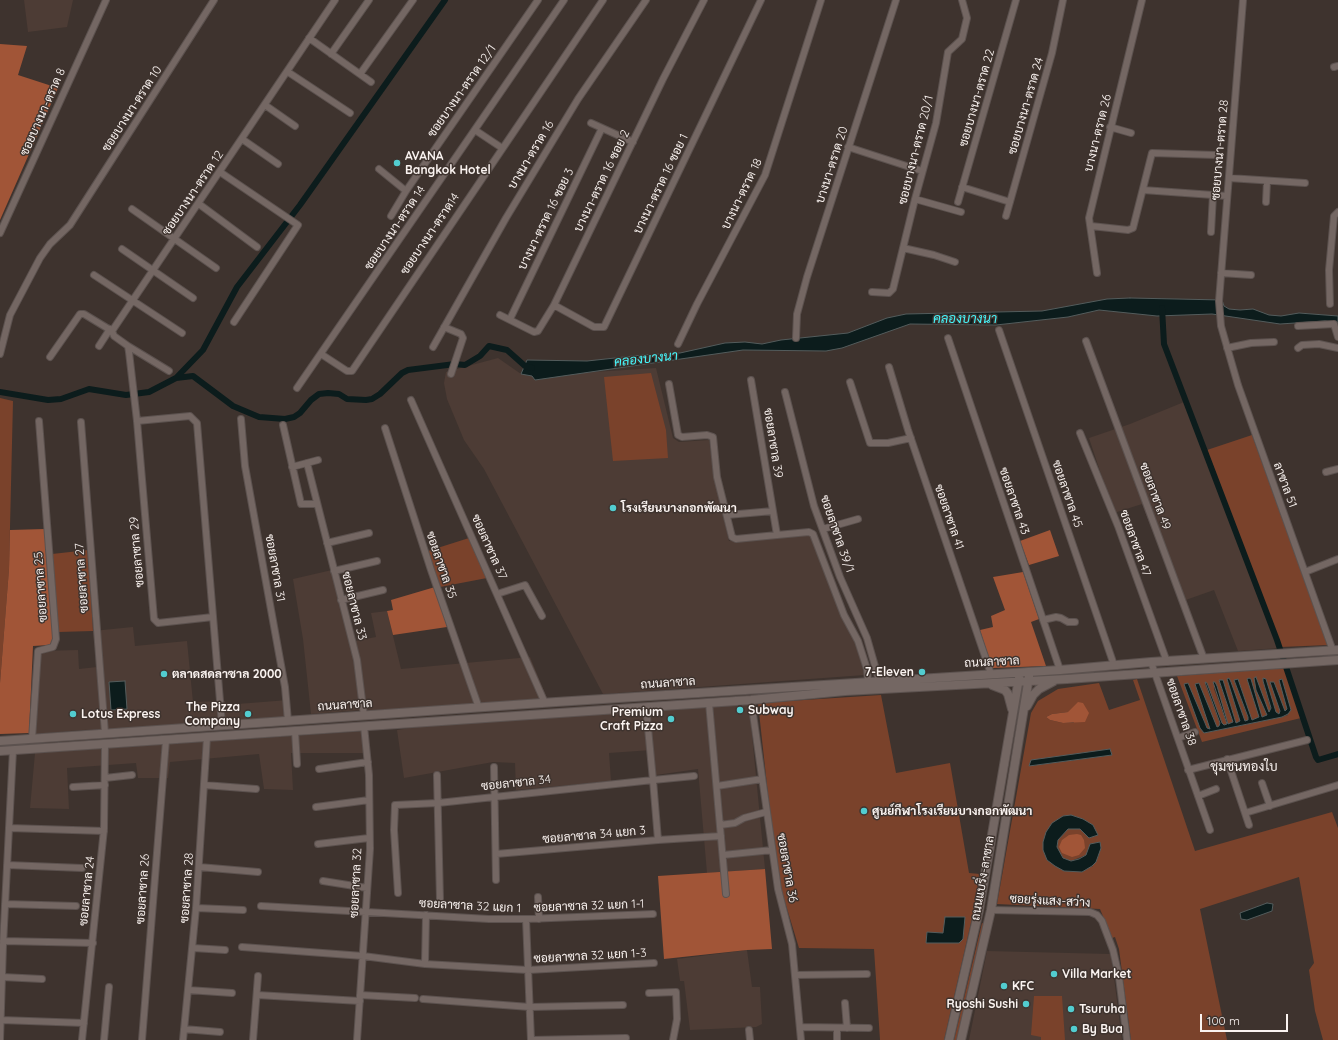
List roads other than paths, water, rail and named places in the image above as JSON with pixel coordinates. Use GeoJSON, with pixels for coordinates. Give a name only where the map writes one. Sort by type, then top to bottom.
{"type":"FeatureCollection","features":[{"type":"Feature","properties":{"kind":"street","name":"ซอยบางนา-ตราด 8"},"geometry":{"type":"LineString","coordinates":[[0,233],[106,0]]}},
{"type":"Feature","properties":{"kind":"street","name":"ซอยบางนา-ตราด 10"},"geometry":{"type":"LineString","coordinates":[[0,354],[10,314],[40,258],[50,244],[66,228],[214,0]]}},
{"type":"Feature","properties":{"kind":"street","name":"ซอยบางนา-ตราด 12"},"geometry":{"type":"LineString","coordinates":[[99,346],[154,270],[335,0]]}},
{"type":"Feature","properties":{"kind":"street"},"geometry":{"type":"LineString","coordinates":[[331,54],[369,0]]}},
{"type":"Feature","properties":{"kind":"street"},"geometry":{"type":"LineString","coordinates":[[360,74],[413,0]]}},
{"type":"Feature","properties":{"kind":"street","name":"ซอยบางนา-ตราด 12/1"},"geometry":{"type":"LineString","coordinates":[[391,216],[406,191],[538,0]]}},
{"type":"Feature","properties":{"kind":"street","name":"ซอยบางนา-ตราด 14"},"geometry":{"type":"LineString","coordinates":[[297,388],[564,0]]}},
{"type":"Feature","properties":{"kind":"street","name":"ซอยบางนา-ตราด14"},"geometry":{"type":"LineString","coordinates":[[321,354],[347,371],[352,371],[603,0]]}},
{"type":"Feature","properties":{"kind":"street","name":"บางนา-ตราด 16"},"geometry":{"type":"LineString","coordinates":[[433,347],[506,218],[578,99],[646,0]]}},
{"type":"Feature","properties":{"kind":"street","name":"บางนา-ตราด 16 ซอย 2"},"geometry":{"type":"LineString","coordinates":[[500,315],[537,332],[554,305],[663,79],[704,0]]}},
{"type":"Feature","properties":{"kind":"street","name":"บางนา-ตราด 16 ซอย 1"},"geometry":{"type":"LineString","coordinates":[[554,305],[594,327],[604,327],[761,0]]}},
{"type":"Feature","properties":{"kind":"street","name":"บางนา-ตราด 18"},"geometry":{"type":"LineString","coordinates":[[678,344],[697,304],[765,175],[821,0]]}},
{"type":"Feature","properties":{"kind":"street","name":"บางนา-ตราด 20"},"geometry":{"type":"LineString","coordinates":[[796,338],[798,314],[807,277],[896,0]]}},
{"type":"Feature","properties":{"kind":"street","name":"ซอยบางนา-ตราด 20/1"},"geometry":{"type":"LineString","coordinates":[[872,292],[891,291],[903,248],[914,199],[936,123],[948,52],[962,39],[967,18],[962,0]]}},
{"type":"Feature","properties":{"kind":"street","name":"ซอยบางนา-ตราด 22"},"geometry":{"type":"LineString","coordinates":[[958,202],[1016,0]]}},
{"type":"Feature","properties":{"kind":"street","name":"ซอยบางนา-ตราด 24"},"geometry":{"type":"LineString","coordinates":[[1006,216],[1052,52],[1063,0]]}},
{"type":"Feature","properties":{"kind":"street","name":"บางนา-ตราด 26"},"geometry":{"type":"LineString","coordinates":[[1097,273],[1089,218],[1142,0]]}},
{"type":"Feature","properties":{"kind":"street","name":"ซอยบางนา-ตราด 28"},"geometry":{"type":"LineString","coordinates":[[1221,326],[1219,301],[1243,0]]}},
{"type":"Feature","properties":{"kind":"street"},"geometry":{"type":"LineString","coordinates":[[309,38],[371,82]]}},
{"type":"Feature","properties":{"kind":"street"},"geometry":{"type":"LineString","coordinates":[[288,72],[350,113]]}},
{"type":"Feature","properties":{"kind":"street"},"geometry":{"type":"LineString","coordinates":[[265,105],[295,126]]}},
{"type":"Feature","properties":{"kind":"street"},"geometry":{"type":"LineString","coordinates":[[591,123],[633,142]]}},
{"type":"Feature","properties":{"kind":"street"},"geometry":{"type":"LineString","coordinates":[[1110,127],[1131,133]]}},
{"type":"Feature","properties":{"kind":"street","name":"บางนา-ตราด 16 ซอย 3"},"geometry":{"type":"LineString","coordinates":[[510,319],[602,128]]}},
{"type":"Feature","properties":{"kind":"street"},"geometry":{"type":"LineString","coordinates":[[475,130],[502,148]]}},
{"type":"Feature","properties":{"kind":"street"},"geometry":{"type":"LineString","coordinates":[[242,139],[278,164]]}},
{"type":"Feature","properties":{"kind":"street"},"geometry":{"type":"LineString","coordinates":[[848,147],[922,170]]}},
{"type":"Feature","properties":{"kind":"street"},"geometry":{"type":"LineString","coordinates":[[1091,226],[1128,230],[1133,228],[1152,153],[1216,155]]}},
{"type":"Feature","properties":{"kind":"street"},"geometry":{"type":"LineString","coordinates":[[379,169],[406,191]]}},
{"type":"Feature","properties":{"kind":"street"},"geometry":{"type":"LineString","coordinates":[[220,172],[298,225],[234,322]]}},
{"type":"Feature","properties":{"kind":"street"},"geometry":{"type":"LineString","coordinates":[[1229,178],[1305,183]]}},
{"type":"Feature","properties":{"kind":"street"},"geometry":{"type":"LineString","coordinates":[[1266,202],[1267,181]]}},
{"type":"Feature","properties":{"kind":"street"},"geometry":{"type":"LineString","coordinates":[[962,187],[1010,202]]}},
{"type":"Feature","properties":{"kind":"street"},"geometry":{"type":"LineString","coordinates":[[1143,190],[1227,196]]}},
{"type":"Feature","properties":{"kind":"street"},"geometry":{"type":"LineString","coordinates":[[1211,232],[1213,195]]}},
{"type":"Feature","properties":{"kind":"street"},"geometry":{"type":"LineString","coordinates":[[914,199],[961,212]]}},
{"type":"Feature","properties":{"kind":"street"},"geometry":{"type":"LineString","coordinates":[[199,204],[257,247]]}},
{"type":"Feature","properties":{"kind":"street"},"geometry":{"type":"LineString","coordinates":[[132,209],[216,268]]}},
{"type":"Feature","properties":{"kind":"street"},"geometry":{"type":"LineString","coordinates":[[1330,304],[1329,270],[1334,216],[1338,212]]}},
{"type":"Feature","properties":{"kind":"street"},"geometry":{"type":"LineString","coordinates":[[903,248],[934,255],[954,262]]}},
{"type":"Feature","properties":{"kind":"street"},"geometry":{"type":"LineString","coordinates":[[122,249],[193,298]]}},
{"type":"Feature","properties":{"kind":"street"},"geometry":{"type":"LineString","coordinates":[[1221,273],[1251,275]]}},
{"type":"Feature","properties":{"kind":"street"},"geometry":{"type":"LineString","coordinates":[[94,275],[132,302],[182,333]]}},
{"type":"Feature","properties":{"kind":"street"},"geometry":{"type":"LineString","coordinates":[[50,357],[80,314],[84,314],[111,330],[114,336],[168,371]]}},
{"type":"Feature","properties":{"kind":"street"},"geometry":{"type":"LineString","coordinates":[[1298,326],[1334,324],[1338,337]]}},
{"type":"Feature","properties":{"kind":"street","name":"ลาซาล 51"},"geometry":{"type":"LineString","coordinates":[[1221,326],[1238,386],[1335,651]]}},
{"type":"Feature","properties":{"kind":"street"},"geometry":{"type":"LineString","coordinates":[[444,327],[462,335],[463,339],[459,356],[451,374]]}},
{"type":"Feature","properties":{"kind":"street","name":"ซอยลาซาล 45"},"geometry":{"type":"LineString","coordinates":[[999,330],[1117,665]]}},
{"type":"Feature","properties":{"kind":"street","name":"ซอยลาซาล 43"},"geometry":{"type":"LineString","coordinates":[[948,338],[1060,670]]}},
{"type":"Feature","properties":{"kind":"street","name":"ซอยลาซาล 49"},"geometry":{"type":"LineString","coordinates":[[1086,341],[1204,660]]}},
{"type":"Feature","properties":{"kind":"street"},"geometry":{"type":"LineString","coordinates":[[1227,348],[1251,343],[1274,342]]}},
{"type":"Feature","properties":{"kind":"street"},"geometry":{"type":"LineString","coordinates":[[1298,348],[1309,344],[1319,344],[1338,348]]}},
{"type":"Feature","properties":{"kind":"street","name":"ซอยลาซาล 29"},"geometry":{"type":"LineString","coordinates":[[128,346],[138,421],[155,621],[158,623],[213,617]]}},
{"type":"Feature","properties":{"kind":"street","name":"ซอยลาซาล 41"},"geometry":{"type":"LineString","coordinates":[[889,367],[911,438],[990,674]]}},
{"type":"Feature","properties":{"kind":"street","name":"ซอยลาซาล 39"},"geometry":{"type":"LineString","coordinates":[[751,380],[777,535]]}},
{"type":"Feature","properties":{"kind":"street"},"geometry":{"type":"LineString","coordinates":[[850,382],[870,443],[888,443],[911,438]]}},
{"type":"Feature","properties":{"kind":"street"},"geometry":{"type":"LineString","coordinates":[[669,384],[678,435],[682,437],[707,435],[713,437],[717,476],[733,539],[808,532],[814,534],[844,615],[858,641],[868,681]]}},
{"type":"Feature","properties":{"kind":"street","name":"ซอยลาซาล 39/1"},"geometry":{"type":"LineString","coordinates":[[785,392],[814,506],[840,577],[867,638],[879,680]]}},
{"type":"Feature","properties":{"kind":"street","name":"ซอยลาซาล 37"},"geometry":{"type":"LineString","coordinates":[[411,400],[545,703]]}},
{"type":"Feature","properties":{"kind":"street"},"geometry":{"type":"LineString","coordinates":[[138,421],[190,416],[197,423],[222,725]]}},
{"type":"Feature","properties":{"kind":"street","name":"ซอยลาซาล 31"},"geometry":{"type":"LineString","coordinates":[[241,419],[244,466],[285,686],[288,721]]}},
{"type":"Feature","properties":{"kind":"street","name":"ซอยลาซาล 25"},"geometry":{"type":"LineString","coordinates":[[32,739],[38,650],[56,644],[39,420]]}},
{"type":"Feature","properties":{"kind":"street","name":"ซอยลาซาล 27"},"geometry":{"type":"LineString","coordinates":[[81,422],[105,733]]}},
{"type":"Feature","properties":{"kind":"street"},"geometry":{"type":"LineString","coordinates":[[283,425],[302,504],[317,504]]}},
{"type":"Feature","properties":{"kind":"street","name":"ซอยลาซาล 35"},"geometry":{"type":"LineString","coordinates":[[385,428],[428,562],[479,708]]}},
{"type":"Feature","properties":{"kind":"street","name":"ซอยลาซาล 47"},"geometry":{"type":"LineString","coordinates":[[1080,434],[1118,526],[1167,662]]}},
{"type":"Feature","properties":{"kind":"street"},"geometry":{"type":"LineString","coordinates":[[292,467],[318,460]]}},
{"type":"Feature","properties":{"kind":"street","name":"ซอยลาซาล 33"},"geometry":{"type":"LineString","coordinates":[[307,464],[357,660],[364,716]]}},
{"type":"Feature","properties":{"kind":"street"},"geometry":{"type":"LineString","coordinates":[[1326,472],[1338,469]]}},
{"type":"Feature","properties":{"kind":"street"},"geometry":{"type":"LineString","coordinates":[[727,515],[773,511]]}},
{"type":"Feature","properties":{"kind":"street"},"geometry":{"type":"LineString","coordinates":[[823,529],[858,519]]}},
{"type":"Feature","properties":{"kind":"street"},"geometry":{"type":"LineString","coordinates":[[327,543],[370,533]]}},
{"type":"Feature","properties":{"kind":"street"},"geometry":{"type":"LineString","coordinates":[[1305,572],[1338,559]]}},
{"type":"Feature","properties":{"kind":"street"},"geometry":{"type":"LineString","coordinates":[[334,571],[377,561]]}},
{"type":"Feature","properties":{"kind":"street"},"geometry":{"type":"LineString","coordinates":[[497,594],[525,585],[542,616]]}},
{"type":"Feature","properties":{"kind":"street"},"geometry":{"type":"LineString","coordinates":[[341,600],[383,590]]}},
{"type":"Feature","properties":{"kind":"street"},"geometry":{"type":"LineString","coordinates":[[1043,620],[1056,617],[1068,622],[1075,622]]}},
{"type":"Feature","properties":{"kind":"street","name":"ถนนลาซาล"},"geometry":{"type":"LineString","coordinates":[[0,751],[751,700],[845,687],[868,681],[879,680],[1030,672],[1151,662],[1335,651]]}},
{"type":"Feature","properties":{"kind":"street","name":"ถนนลาซาล"},"geometry":{"type":"LineString","coordinates":[[0,741],[750,690],[979,684],[1338,660]]}},
{"type":"Feature","properties":{"kind":"street","name":"ซอยลาซาล 38"},"geometry":{"type":"LineString","coordinates":[[1151,662],[1210,830]]}},
{"type":"Feature","properties":{"kind":"street"},"geometry":{"type":"LineString","coordinates":[[1117,665],[1123,675]]}},
{"type":"Feature","properties":{"kind":"street","name":"ถนนแบริ่ง-ลาซาล"},"geometry":{"type":"LineString","coordinates":[[949,1040],[977,917],[1020,672]]}},
{"type":"Feature","properties":{"kind":"street","name":"ถนนแบริ่ง-ลาซาล"},"geometry":{"type":"LineString","coordinates":[[961,1040],[991,910],[1030,672]]}},
{"type":"Feature","properties":{"kind":"street"},"geometry":{"type":"LineString","coordinates":[[1022,721],[1026,709],[1036,692],[1054,681],[1067,679]]}},
{"type":"Feature","properties":{"kind":"street"},"geometry":{"type":"LineString","coordinates":[[979,684],[998,687],[1008,694],[1011,706],[1012,724]]}},
{"type":"Feature","properties":{"kind":"street"},"geometry":{"type":"LineString","coordinates":[[750,690],[751,700]]}},
{"type":"Feature","properties":{"kind":"street","name":"ซอยลาซาล 36"},"geometry":{"type":"LineString","coordinates":[[751,700],[778,889],[792,944],[801,1040]]}},
{"type":"Feature","properties":{"kind":"street"},"geometry":{"type":"LineString","coordinates":[[709,702],[726,894]]}},
{"type":"Feature","properties":{"kind":"street"},"geometry":{"type":"LineString","coordinates":[[646,707],[653,780]]}},
{"type":"Feature","properties":{"kind":"street"},"geometry":{"type":"LineString","coordinates":[[364,716],[364,726]]}},
{"type":"Feature","properties":{"kind":"street","name":"ซอยลาซาล 32"},"geometry":{"type":"LineString","coordinates":[[357,1040],[369,838],[368,762],[364,726]]}},
{"type":"Feature","properties":{"kind":"street"},"geometry":{"type":"LineString","coordinates":[[295,731],[297,764]]}},
{"type":"Feature","properties":{"kind":"street"},"geometry":{"type":"LineString","coordinates":[[1178,738],[1195,732]]}},
{"type":"Feature","properties":{"kind":"street"},"geometry":{"type":"LineString","coordinates":[[105,733],[105,744]]}},
{"type":"Feature","properties":{"kind":"street","name":"ซอยลาซาล 28"},"geometry":{"type":"LineString","coordinates":[[183,1040],[193,948],[206,737]]}},
{"type":"Feature","properties":{"kind":"street","name":"ซอยลาซาล 26"},"geometry":{"type":"LineString","coordinates":[[142,1040],[166,740]]}},
{"type":"Feature","properties":{"kind":"street"},"geometry":{"type":"LineString","coordinates":[[1188,770],[1307,740]]}},
{"type":"Feature","properties":{"kind":"street","name":"ซอยลาซาล 24"},"geometry":{"type":"LineString","coordinates":[[82,1040],[104,832],[105,744]]}},
{"type":"Feature","properties":{"kind":"street"},"geometry":{"type":"LineString","coordinates":[[0,1040],[3,941],[14,750]]}},
{"type":"Feature","properties":{"kind":"street"},"geometry":{"type":"LineString","coordinates":[[1227,759],[1249,825]]}},
{"type":"Feature","properties":{"kind":"street"},"geometry":{"type":"LineString","coordinates":[[319,769],[368,762]]}},
{"type":"Feature","properties":{"kind":"street"},"geometry":{"type":"LineString","coordinates":[[494,767],[496,880]]}},
{"type":"Feature","properties":{"kind":"street"},"geometry":{"type":"LineString","coordinates":[[105,778],[132,775]]}},
{"type":"Feature","properties":{"kind":"street"},"geometry":{"type":"LineString","coordinates":[[437,775],[440,900]]}},
{"type":"Feature","properties":{"kind":"street","name":"ซอยลาซาล 34"},"geometry":{"type":"LineString","coordinates":[[398,893],[394,830],[395,806],[438,803],[694,776]]}},
{"type":"Feature","properties":{"kind":"street"},"geometry":{"type":"LineString","coordinates":[[717,786],[762,779]]}},
{"type":"Feature","properties":{"kind":"street","name":"ซอยลาซาล 34 แยก 3"},"geometry":{"type":"LineString","coordinates":[[496,854],[658,840],[653,780]]}},
{"type":"Feature","properties":{"kind":"street"},"geometry":{"type":"LineString","coordinates":[[1262,783],[1270,806]]}},
{"type":"Feature","properties":{"kind":"street"},"geometry":{"type":"LineString","coordinates":[[204,785],[256,789]]}},
{"type":"Feature","properties":{"kind":"street"},"geometry":{"type":"LineString","coordinates":[[1245,813],[1338,785]]}},
{"type":"Feature","properties":{"kind":"street"},"geometry":{"type":"LineString","coordinates":[[72,787],[105,786]]}},
{"type":"Feature","properties":{"kind":"street"},"geometry":{"type":"LineString","coordinates":[[1198,796],[1216,789]]}},
{"type":"Feature","properties":{"kind":"street"},"geometry":{"type":"LineString","coordinates":[[316,807],[369,800]]}},
{"type":"Feature","properties":{"kind":"street"},"geometry":{"type":"LineString","coordinates":[[720,825],[736,823],[744,818],[766,812]]}},
{"type":"Feature","properties":{"kind":"street"},"geometry":{"type":"LineString","coordinates":[[9,828],[104,832]]}},
{"type":"Feature","properties":{"kind":"street"},"geometry":{"type":"LineString","coordinates":[[658,840],[721,836]]}},
{"type":"Feature","properties":{"kind":"street"},"geometry":{"type":"LineString","coordinates":[[318,844],[369,838]]}},
{"type":"Feature","properties":{"kind":"street"},"geometry":{"type":"LineString","coordinates":[[723,855],[772,850]]}},
{"type":"Feature","properties":{"kind":"street"},"geometry":{"type":"LineString","coordinates":[[7,865],[82,868]]}},
{"type":"Feature","properties":{"kind":"street"},"geometry":{"type":"LineString","coordinates":[[199,867],[258,872]]}},
{"type":"Feature","properties":{"kind":"street"},"geometry":{"type":"LineString","coordinates":[[323,881],[367,888]]}},
{"type":"Feature","properties":{"kind":"street"},"geometry":{"type":"LineString","coordinates":[[538,897],[539,919]]}},
{"type":"Feature","properties":{"kind":"street"},"geometry":{"type":"LineString","coordinates":[[5,904],[76,906]]}},
{"type":"Feature","properties":{"kind":"street","name":"ซอยลาซาล 32 แยก 1"},"geometry":{"type":"LineString","coordinates":[[262,906],[526,919],[531,1040]]}},
{"type":"Feature","properties":{"kind":"street"},"geometry":{"type":"LineString","coordinates":[[196,908],[243,910]]}},
{"type":"Feature","properties":{"kind":"street","name":"ซอยรุ่งแสง-สว่าง"},"geometry":{"type":"LineString","coordinates":[[991,910],[1090,912],[1097,915],[1102,921],[1113,950],[1119,977],[1127,1040]]}},
{"type":"Feature","properties":{"kind":"street","name":"ซอยลาซาล 32 แยก 1-1"},"geometry":{"type":"LineString","coordinates":[[526,919],[653,914]]}},
{"type":"Feature","properties":{"kind":"street"},"geometry":{"type":"LineString","coordinates":[[425,964],[426,915]]}},
{"type":"Feature","properties":{"kind":"street"},"geometry":{"type":"LineString","coordinates":[[977,917],[988,919]]}},
{"type":"Feature","properties":{"kind":"street"},"geometry":{"type":"LineString","coordinates":[[3,941],[93,943]]}},
{"type":"Feature","properties":{"kind":"street","name":"ซอยลาซาล 32 แยก 1-3"},"geometry":{"type":"LineString","coordinates":[[242,947],[363,956],[425,964],[528,970],[654,963]]}},
{"type":"Feature","properties":{"kind":"street"},"geometry":{"type":"LineString","coordinates":[[193,948],[225,950]]}},
{"type":"Feature","properties":{"kind":"street"},"geometry":{"type":"LineString","coordinates":[[795,975],[867,974]]}},
{"type":"Feature","properties":{"kind":"street"},"geometry":{"type":"LineString","coordinates":[[253,1040],[258,976]]}},
{"type":"Feature","properties":{"kind":"street"},"geometry":{"type":"LineString","coordinates":[[2,977],[42,979]]}},
{"type":"Feature","properties":{"kind":"street"},"geometry":{"type":"LineString","coordinates":[[104,1040],[109,987]]}},
{"type":"Feature","properties":{"kind":"street"},"geometry":{"type":"LineString","coordinates":[[188,990],[232,993]]}},
{"type":"Feature","properties":{"kind":"street"},"geometry":{"type":"LineString","coordinates":[[648,993],[676,992],[677,1019],[673,1040]]}},
{"type":"Feature","properties":{"kind":"street"},"geometry":{"type":"LineString","coordinates":[[257,995],[415,998]]}},
{"type":"Feature","properties":{"kind":"street"},"geometry":{"type":"LineString","coordinates":[[423,999],[530,1007],[623,1006]]}},
{"type":"Feature","properties":{"kind":"street"},"geometry":{"type":"LineString","coordinates":[[845,1003],[847,1028]]}},
{"type":"Feature","properties":{"kind":"street"},"geometry":{"type":"LineString","coordinates":[[1,1020],[84,1023]]}},
{"type":"Feature","properties":{"kind":"street"},"geometry":{"type":"LineString","coordinates":[[800,1028],[869,1028]]}},
{"type":"Feature","properties":{"kind":"street"},"geometry":{"type":"LineString","coordinates":[[837,1028],[837,1040]]}},
{"type":"Feature","properties":{"kind":"street"},"geometry":{"type":"LineString","coordinates":[[184,1029],[220,1032]]}},
{"type":"Feature","properties":{"kind":"street"},"geometry":{"type":"LineString","coordinates":[[749,1030],[750,1040]]}},
{"type":"Feature","properties":{"kind":"street"},"geometry":{"type":"LineString","coordinates":[[531,1040],[626,1038]]}},
{"type":"Feature","properties":{"kind":"water"},"geometry":{"type":"Polygon","coordinates":[[[1107,299],[1222,300],[1224,306],[1229,309],[1253,309],[1269,315],[1281,316],[1299,313],[1338,316],[1338,323],[1325,321],[1280,324],[1212,314],[1157,316],[1099,310],[1068,317],[996,325],[910,324],[842,348],[826,351],[743,350],[535,380],[532,376],[521,374],[527,360],[587,361],[680,353],[725,343],[745,342],[762,344],[781,340],[848,333],[887,318],[906,314],[1042,311],[1107,299]]]}},
{"type":"Feature","properties":{"kind":"water"},"geometry":{"type":"Polygon","coordinates":[[[1256,677],[1269,712],[1271,708],[1263,681],[1263,678],[1266,679],[1276,712],[1279,714],[1280,711],[1270,682],[1274,682],[1285,711],[1287,709],[1279,680],[1282,679],[1291,710],[1288,714],[1282,717],[1204,733],[1200,728],[1184,684],[1188,683],[1207,728],[1210,729],[1195,684],[1199,683],[1217,727],[1220,723],[1205,682],[1207,683],[1224,725],[1227,724],[1213,682],[1215,682],[1217,686],[1228,724],[1233,722],[1219,680],[1223,680],[1236,723],[1240,721],[1227,679],[1229,678],[1231,682],[1245,721],[1248,720],[1248,717],[1234,680],[1238,679],[1252,720],[1259,717],[1247,679],[1249,678],[1251,679],[1262,717],[1267,715],[1256,690],[1254,678],[1256,677]]]}},
{"type":"Feature","properties":{"kind":"water"},"geometry":{"type":"Polygon","coordinates":[[[125,681],[127,709],[111,710],[109,682],[125,681]]]}},
{"type":"Feature","properties":{"kind":"water"},"geometry":{"type":"Polygon","coordinates":[[[1110,749],[1112,755],[1029,766],[1031,760],[1110,749]]]}},
{"type":"Feature","properties":{"kind":"water"},"geometry":{"type":"Polygon","coordinates":[[[1071,815],[1083,819],[1093,825],[1098,835],[1089,838],[1080,829],[1068,829],[1058,840],[1057,847],[1063,858],[1071,861],[1079,859],[1086,855],[1090,844],[1100,842],[1101,848],[1096,862],[1082,872],[1064,871],[1055,866],[1047,860],[1043,850],[1043,842],[1046,832],[1052,823],[1063,816],[1071,815]]]}},
{"type":"Feature","properties":{"kind":"water"},"geometry":{"type":"Polygon","coordinates":[[[1267,903],[1273,904],[1272,911],[1247,920],[1241,919],[1240,913],[1267,903]]]}},
{"type":"Feature","properties":{"kind":"water"},"geometry":{"type":"Polygon","coordinates":[[[945,917],[965,917],[963,939],[959,943],[926,943],[927,932],[943,933],[945,917]]]}},
{"type":"Feature","properties":{"kind":"waterway"},"geometry":{"type":"LineString","coordinates":[[176,378],[203,350],[237,287],[300,205],[445,0]]}},
{"type":"Feature","properties":{"kind":"waterway"},"geometry":{"type":"LineString","coordinates":[[1162,308],[1164,344],[1277,640],[1316,757],[1318,760],[1338,754]]}},
{"type":"Feature","properties":{"kind":"waterway","name":"คลองบางนา"},"geometry":{"type":"LineString","coordinates":[[0,392],[48,400],[61,399],[89,389],[126,395],[149,392],[176,378],[193,376],[233,406],[259,417],[285,419],[294,417],[300,413],[311,400],[319,394],[339,394],[347,399],[372,399],[380,394],[402,373],[408,370],[455,364],[465,365],[480,356],[489,346],[507,350],[525,366],[532,368]]}},
{"type":"Feature","properties":{"kind":"place","name":"AVANA Bangkok Hotel"},"geometry":{"type":"Point","coordinates":[397,163]}},
{"type":"Feature","properties":{"kind":"place","name":"โรงเรียนบางกอกพัฒนา"},"geometry":{"type":"Point","coordinates":[613,508]}},
{"type":"Feature","properties":{"kind":"place","name":"7-Eleven"},"geometry":{"type":"Point","coordinates":[922,672]}},
{"type":"Feature","properties":{"kind":"place","name":"ตลาดสดลาซาล 2000"},"geometry":{"type":"Point","coordinates":[164,674]}},
{"type":"Feature","properties":{"kind":"place","name":"Subway"},"geometry":{"type":"Point","coordinates":[740,710]}},
{"type":"Feature","properties":{"kind":"place","name":"Lotus Express"},"geometry":{"type":"Point","coordinates":[73,714]}},
{"type":"Feature","properties":{"kind":"place","name":"The Pizza Company"},"geometry":{"type":"Point","coordinates":[248,714]}},
{"type":"Feature","properties":{"kind":"place","name":"Premium Craft Pizza"},"geometry":{"type":"Point","coordinates":[671,719]}},
{"type":"Feature","properties":{"kind":"place","name":"ศูนย์กีฬาโรงเรียนบางกอกพัฒนา"},"geometry":{"type":"Point","coordinates":[864,811]}},
{"type":"Feature","properties":{"kind":"place","name":"Villa Market"},"geometry":{"type":"Point","coordinates":[1054,974]}},
{"type":"Feature","properties":{"kind":"place","name":"KFC"},"geometry":{"type":"Point","coordinates":[1004,986]}},
{"type":"Feature","properties":{"kind":"place","name":"Ryoshi Sushi"},"geometry":{"type":"Point","coordinates":[1026,1004]}},
{"type":"Feature","properties":{"kind":"place","name":"Tsuruha"},"geometry":{"type":"Point","coordinates":[1071,1009]}},
{"type":"Feature","properties":{"kind":"place","name":"By Bua"},"geometry":{"type":"Point","coordinates":[1074,1029]}},
{"type":"Feature","properties":{"kind":"district","name":"ชุมชนทองใบ"},"geometry":{"type":"Point","coordinates":[1244,767]}}]}
